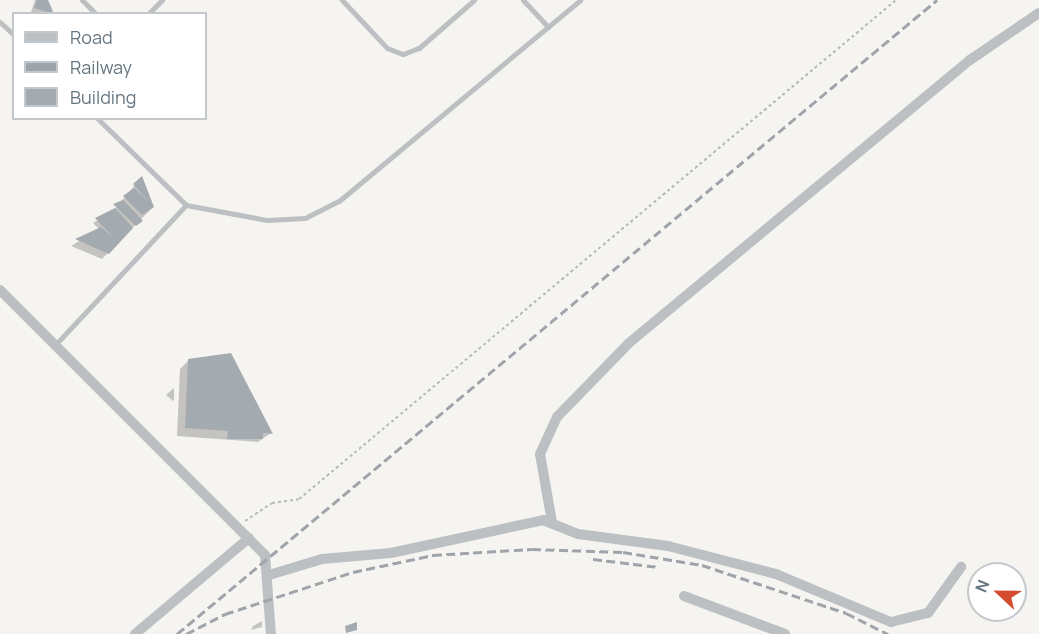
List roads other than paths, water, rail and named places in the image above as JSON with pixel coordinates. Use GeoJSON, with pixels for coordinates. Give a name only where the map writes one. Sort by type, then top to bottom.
{"type":"FeatureCollection","features":[{"type":"Feature","properties":{"kind":"street"},"geometry":{"type":"LineString","coordinates":[[552,522],[540,454],[557,417],[629,343],[970,60],[1039,14]]}},
{"type":"Feature","properties":{"kind":"street"},"geometry":{"type":"LineString","coordinates":[[0,290],[265,555],[269,575],[271,634]]}},
{"type":"Feature","properties":{"kind":"street"},"geometry":{"type":"LineString","coordinates":[[269,575],[322,559],[407,550],[523,520],[552,522],[578,534],[668,546],[776,574],[891,622],[928,613],[961,567]]}},
{"type":"Feature","properties":{"kind":"street"},"geometry":{"type":"LineString","coordinates":[[135,634],[249,538]]}},
{"type":"Feature","properties":{"kind":"street"},"geometry":{"type":"LineString","coordinates":[[684,596],[785,634]]}},
{"type":"Feature","properties":{"kind":"lane"},"geometry":{"type":"LineString","coordinates":[[82,0],[94,12]]}},
{"type":"Feature","properties":{"kind":"lane"},"geometry":{"type":"LineString","coordinates":[[150,12],[162,0]]}},
{"type":"Feature","properties":{"kind":"lane"},"geometry":{"type":"LineString","coordinates":[[342,0],[387,48],[403,54],[419,48],[474,0]]}},
{"type":"Feature","properties":{"kind":"lane"},"geometry":{"type":"LineString","coordinates":[[523,0],[548,27]]}},
{"type":"Feature","properties":{"kind":"lane"},"geometry":{"type":"LineString","coordinates":[[99,120],[186,205],[280,221],[317,214],[580,0]]}},
{"type":"Feature","properties":{"kind":"lane"},"geometry":{"type":"LineString","coordinates":[[0,22],[12,33]]}},
{"type":"Feature","properties":{"kind":"lane"},"geometry":{"type":"LineString","coordinates":[[55,345],[186,205]]}},
{"type":"Feature","properties":{"kind":"railway"},"geometry":{"type":"LineString","coordinates":[[177,634],[937,0]]}},
{"type":"Feature","properties":{"kind":"railway"},"geometry":{"type":"LineString","coordinates":[[186,634],[225,614],[353,572],[433,555],[532,549],[623,552],[702,565],[846,613],[888,634]]}},
{"type":"Feature","properties":{"kind":"railway"},"geometry":{"type":"LineString","coordinates":[[593,559],[659,567]]}}]}
